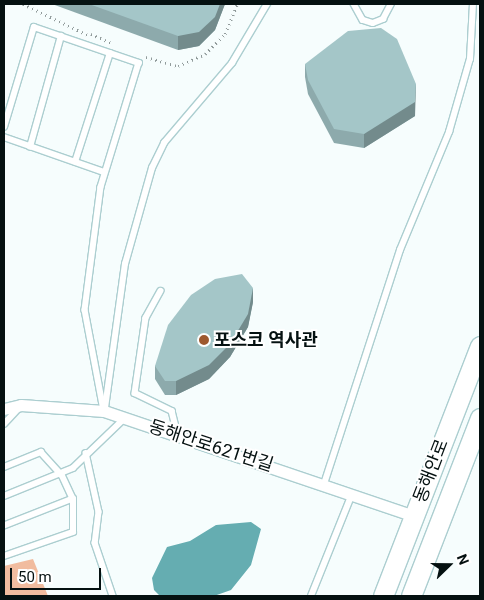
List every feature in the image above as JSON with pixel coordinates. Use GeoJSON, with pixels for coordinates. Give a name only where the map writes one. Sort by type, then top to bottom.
{"type":"FeatureCollection","features":[{"type":"Feature","properties":{"kind":"main road","name":"동해안로"},"geometry":{"type":"LineString","coordinates":[[382,596],[480,346]]}},
{"type":"Feature","properties":{"kind":"main road","name":"동해안로"},"geometry":{"type":"LineString","coordinates":[[410,596],[480,418]]}},
{"type":"Feature","properties":{"kind":"street","name":"동해안로621번길"},"geometry":{"type":"LineString","coordinates":[[4,409],[21,405],[104,410],[414,516]]}},
{"type":"Feature","properties":{"kind":"lane"},"geometry":{"type":"LineString","coordinates":[[104,410],[125,264],[152,168],[164,143],[232,63],[267,4]]}},
{"type":"Feature","properties":{"kind":"lane"},"geometry":{"type":"LineString","coordinates":[[354,4],[363,20],[373,23],[383,19],[391,4]]}},
{"type":"Feature","properties":{"kind":"lane"},"geometry":{"type":"LineString","coordinates":[[324,484],[400,250],[449,132],[470,59],[473,4]]}},
{"type":"Feature","properties":{"kind":"lane"},"geometry":{"type":"LineString","coordinates":[[4,127],[34,27],[139,64],[104,172],[86,310],[104,410]]}},
{"type":"Feature","properties":{"kind":"lane"},"geometry":{"type":"LineString","coordinates":[[30,147],[61,36]]}},
{"type":"Feature","properties":{"kind":"lane"},"geometry":{"type":"LineString","coordinates":[[75,162],[110,53]]}},
{"type":"Feature","properties":{"kind":"lane"},"geometry":{"type":"LineString","coordinates":[[4,137],[104,172]]}},
{"type":"Feature","properties":{"kind":"lane"},"geometry":{"type":"LineString","coordinates":[[161,291],[146,318],[135,392],[172,411],[178,435]]}},
{"type":"Feature","properties":{"kind":"lane"},"geometry":{"type":"LineString","coordinates":[[4,424],[21,405]]}},
{"type":"Feature","properties":{"kind":"lane"},"geometry":{"type":"LineString","coordinates":[[4,496],[62,475],[125,418]]}},
{"type":"Feature","properties":{"kind":"lane"},"geometry":{"type":"LineString","coordinates":[[4,467],[41,452],[62,475],[73,499],[73,532],[4,556]]}},
{"type":"Feature","properties":{"kind":"lane"},"geometry":{"type":"LineString","coordinates":[[86,453],[99,512],[95,543],[112,596]]}},
{"type":"Feature","properties":{"kind":"lane"},"geometry":{"type":"LineString","coordinates":[[311,596],[352,494]]}},
{"type":"Feature","properties":{"kind":"lane"},"geometry":{"type":"LineString","coordinates":[[4,526],[73,499]]}},
{"type":"Feature","properties":{"kind":"path"},"geometry":{"type":"LineString","coordinates":[[23,4],[116,45]]}},
{"type":"Feature","properties":{"kind":"path"},"geometry":{"type":"LineString","coordinates":[[142,55],[178,66],[205,54],[225,34],[237,4]]}},
{"type":"Feature","properties":{"kind":"path"},"geometry":{"type":"LineString","coordinates":[[86,44],[91,34]]}},
{"type":"Feature","properties":{"kind":"shaded area"},"geometry":{"type":"Polygon","coordinates":[[[33,559],[48,596],[4,596],[4,566],[33,559]]]}},
{"type":"Feature","properties":{"kind":"water"},"geometry":{"type":"Polygon","coordinates":[[[251,522],[261,529],[251,565],[231,590],[214,596],[160,596],[154,590],[152,578],[167,547],[190,541],[216,525],[251,522]]]}},
{"type":"Feature","properties":{"kind":"building"},"geometry":{"type":"Polygon","coordinates":[[[89,4],[220,4],[215,17],[199,32],[178,36],[89,4]]]}},
{"type":"Feature","properties":{"kind":"building"},"geometry":{"type":"Polygon","coordinates":[[[381,28],[397,39],[416,84],[415,102],[364,134],[334,129],[308,80],[305,64],[348,31],[381,28]]]}},
{"type":"Feature","properties":{"kind":"building"},"geometry":{"type":"Polygon","coordinates":[[[242,274],[253,288],[248,314],[230,344],[209,365],[176,381],[165,381],[155,366],[168,325],[191,295],[215,279],[242,274]]]}},
{"type":"Feature","properties":{"kind":"place","name":"포스코 역사관"},"geometry":{"type":"Point","coordinates":[204,340]}}]}
